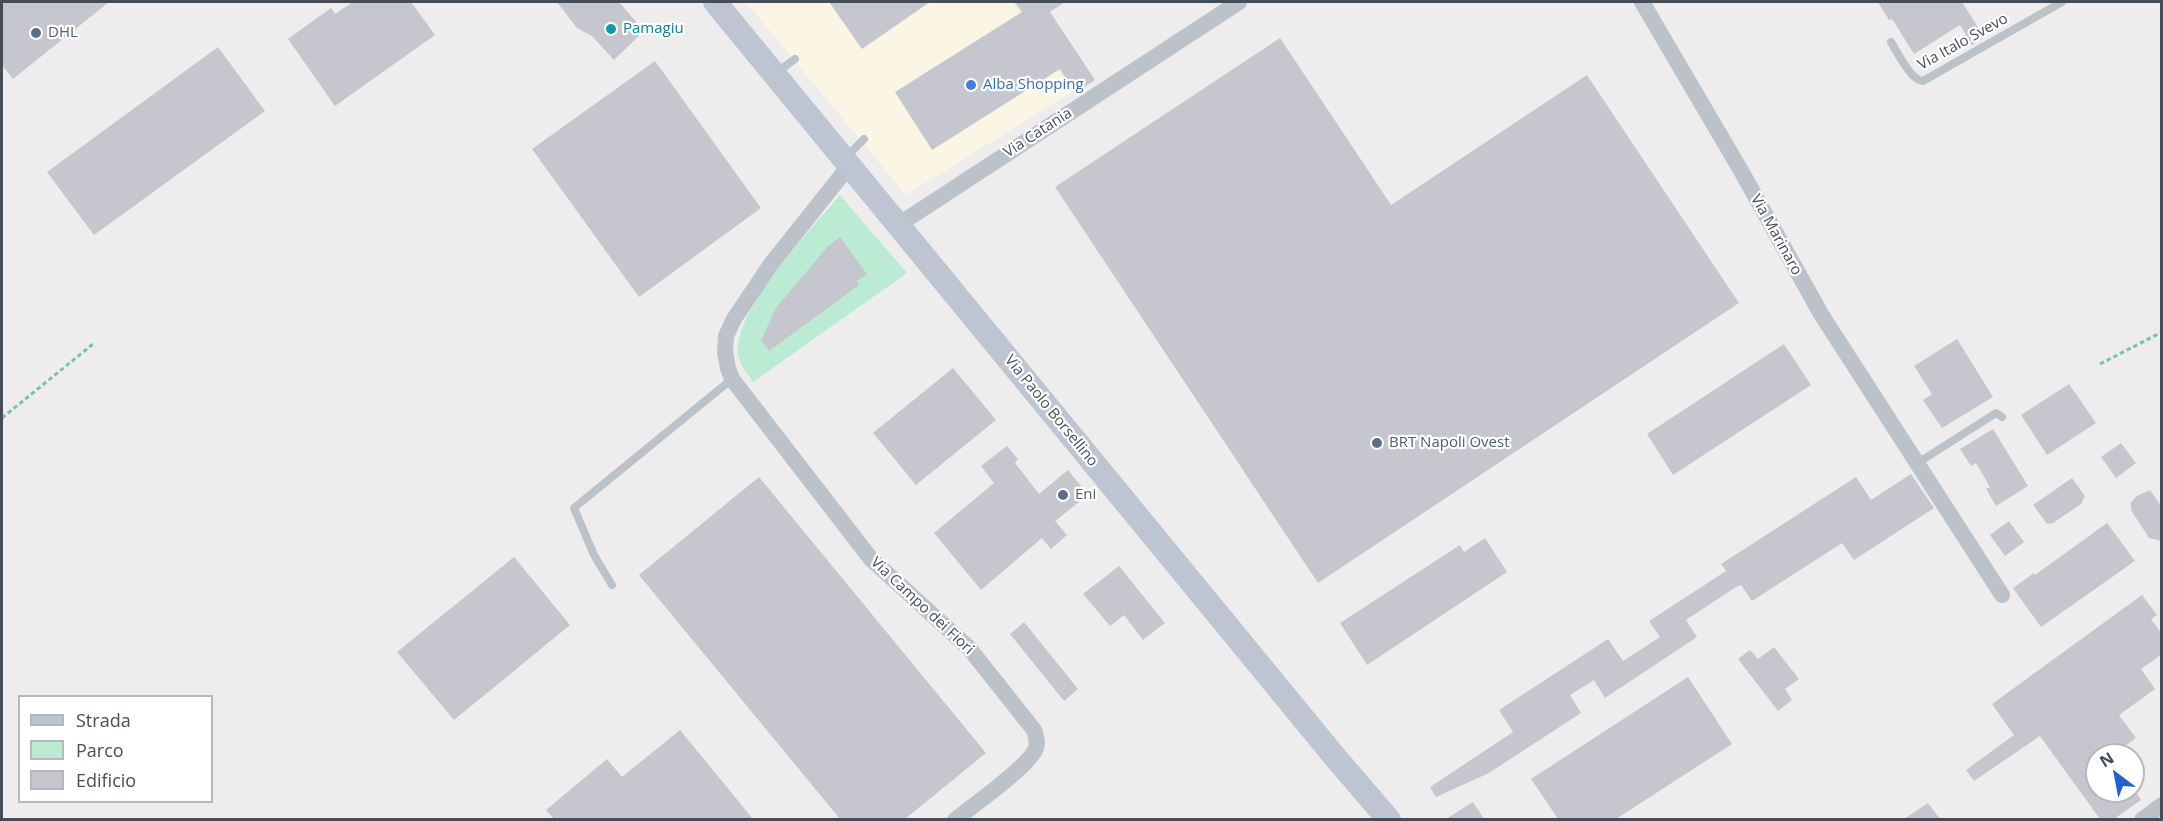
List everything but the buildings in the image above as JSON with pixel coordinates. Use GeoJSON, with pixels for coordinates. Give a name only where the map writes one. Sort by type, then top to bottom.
{"type":"FeatureCollection","features":[{"type":"Feature","properties":{"kind":"main road","name":"Via Paolo Borsellino"},"geometry":{"type":"LineString","coordinates":[[715,2],[1335,757],[1389,819]]}},
{"type":"Feature","properties":{"kind":"street","name":"Via Catania"},"geometry":{"type":"LineString","coordinates":[[898,225],[1239,2]]}},
{"type":"Feature","properties":{"kind":"street","name":"Via Marinaro"},"geometry":{"type":"LineString","coordinates":[[1642,2],[1740,169],[1821,314],[2002,595]]}},
{"type":"Feature","properties":{"kind":"street","name":"Via Campo dei Fiori"},"geometry":{"type":"LineString","coordinates":[[846,163],[771,264],[734,319],[726,336],[728,368],[732,379],[871,559],[969,648],[1034,730],[1037,737],[1036,750],[1025,763],[955,819]]}},
{"type":"Feature","properties":{"kind":"street"},"geometry":{"type":"LineString","coordinates":[[2142,819],[2162,805]]}},
{"type":"Feature","properties":{"kind":"lane","name":"Via Italo Svevo"},"geometry":{"type":"LineString","coordinates":[[1891,42],[1913,76],[1918,81],[1923,81],[2062,2]]}},
{"type":"Feature","properties":{"kind":"lane"},"geometry":{"type":"LineString","coordinates":[[774,74],[795,59]]}},
{"type":"Feature","properties":{"kind":"lane"},"geometry":{"type":"LineString","coordinates":[[846,163],[864,139]]}},
{"type":"Feature","properties":{"kind":"lane"},"geometry":{"type":"LineString","coordinates":[[612,585],[594,555],[574,508],[732,379]]}},
{"type":"Feature","properties":{"kind":"lane"},"geometry":{"type":"LineString","coordinates":[[1916,464],[1996,413],[2002,417]]}},
{"type":"Feature","properties":{"kind":"path"},"geometry":{"type":"LineString","coordinates":[[2100,364],[2162,332]]}},
{"type":"Feature","properties":{"kind":"path"},"geometry":{"type":"LineString","coordinates":[[2,418],[93,344]]}},
{"type":"Feature","properties":{"kind":"shaded area"},"geometry":{"type":"Polygon","coordinates":[[[746,2],[1012,2],[1072,92],[906,195],[746,2]]]}},
{"type":"Feature","properties":{"kind":"green space"},"geometry":{"type":"Polygon","coordinates":[[[840,195],[907,273],[753,382],[739,358],[739,340],[746,319],[775,272],[840,195]]]}},
{"type":"Feature","properties":{"kind":"place","name":"Pamagiu"},"geometry":{"type":"Point","coordinates":[611,29]}},
{"type":"Feature","properties":{"kind":"place","name":"DHL"},"geometry":{"type":"Point","coordinates":[36,33]}},
{"type":"Feature","properties":{"kind":"place","name":"Alba Shopping"},"geometry":{"type":"Point","coordinates":[971,85]}},
{"type":"Feature","properties":{"kind":"place","name":"BRT Napoli Ovest"},"geometry":{"type":"Point","coordinates":[1377,443]}},
{"type":"Feature","properties":{"kind":"place","name":"Eni"},"geometry":{"type":"Point","coordinates":[1063,495]}}]}
